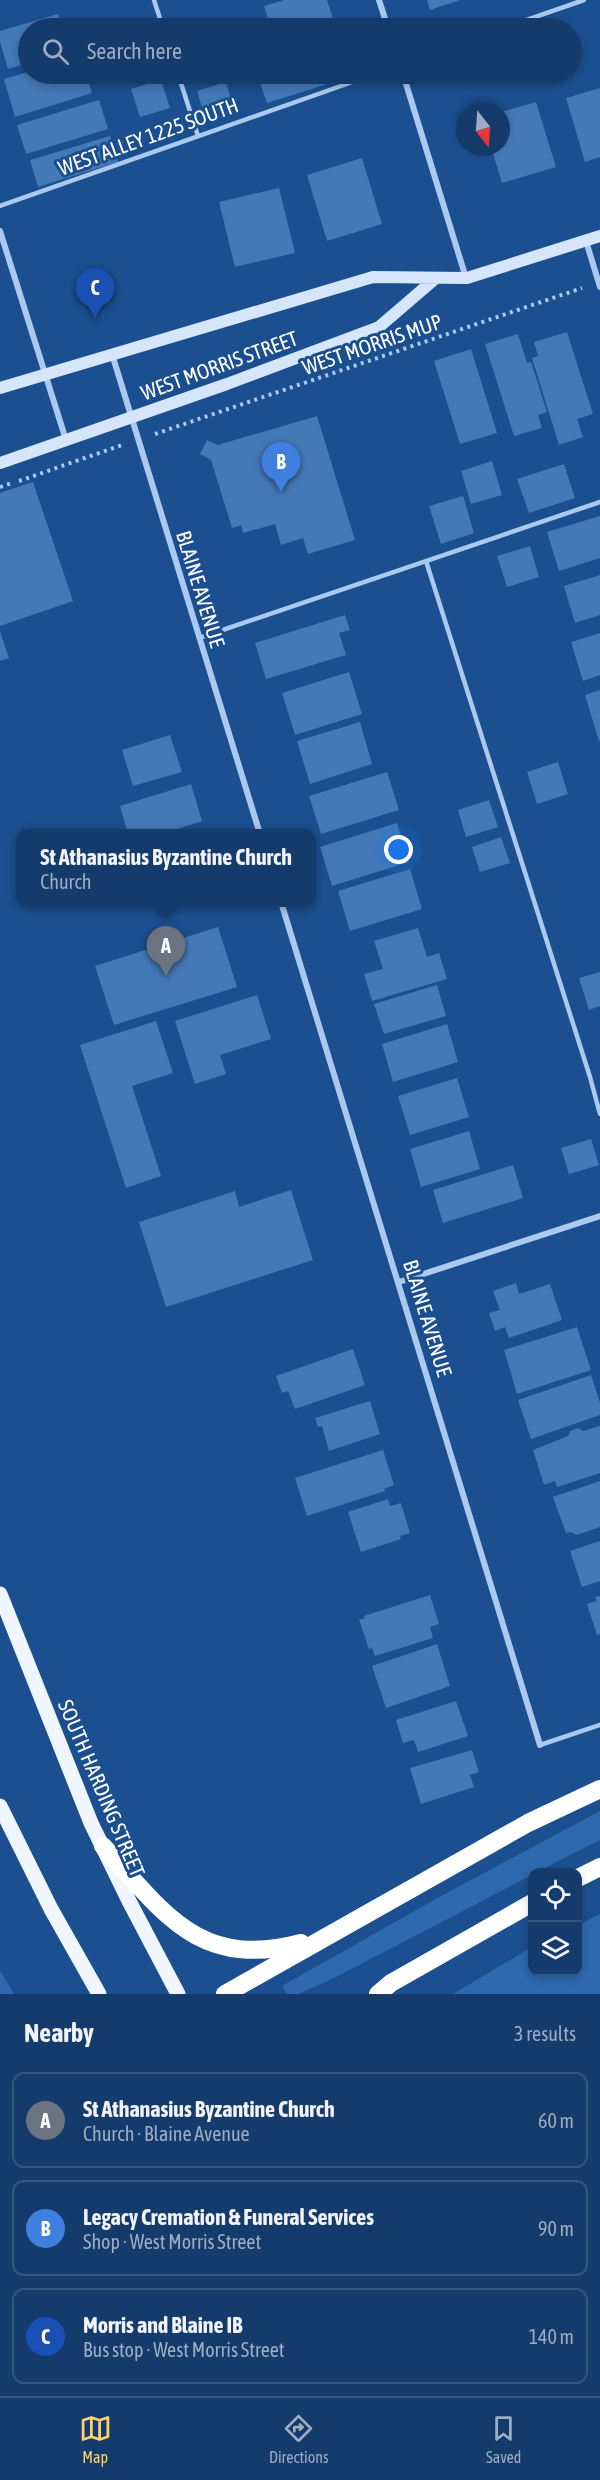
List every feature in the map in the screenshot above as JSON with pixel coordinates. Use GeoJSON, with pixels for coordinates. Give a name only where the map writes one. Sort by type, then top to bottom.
{"type":"FeatureCollection","features":[{"type":"Feature","properties":{"kind":"highway"},"geometry":{"type":"LineString","coordinates":[[225,1994],[528,1823],[600,1789]]}},
{"type":"Feature","properties":{"kind":"highway"},"geometry":{"type":"LineString","coordinates":[[103,1846],[167,1917],[190,1933],[213,1944],[244,1949],[276,1949],[326,1936]]}},
{"type":"Feature","properties":{"kind":"highway"},"geometry":{"type":"LineString","coordinates":[[582,1876],[600,1867]]}},
{"type":"Feature","properties":{"kind":"highway"},"geometry":{"type":"LineString","coordinates":[[366,1994],[384,1988],[528,1905]]}},
{"type":"Feature","properties":{"kind":"main road","name":"WEST MORRIS STREET"},"geometry":{"type":"LineString","coordinates":[[0,388],[373,277],[467,278],[600,236]]}},
{"type":"Feature","properties":{"kind":"main road","name":"WEST MORRIS STREET"},"geometry":{"type":"LineString","coordinates":[[0,463],[131,418],[379,327],[436,278]]}},
{"type":"Feature","properties":{"kind":"main road","name":"SOUTH HARDING STREET"},"geometry":{"type":"LineString","coordinates":[[0,1594],[87,1813],[129,1901],[178,1994]]}},
{"type":"Feature","properties":{"kind":"main road"},"geometry":{"type":"LineString","coordinates":[[0,1806],[51,1909],[99,1994]]}},
{"type":"Feature","properties":{"kind":"street"},"geometry":{"type":"LineString","coordinates":[[380,0],[385,18]]}},
{"type":"Feature","properties":{"kind":"street"},"geometry":{"type":"LineString","coordinates":[[406,84],[467,278]]}},
{"type":"Feature","properties":{"kind":"street"},"geometry":{"type":"LineString","coordinates":[[0,231],[66,440]]}},
{"type":"Feature","properties":{"kind":"street"},"geometry":{"type":"LineString","coordinates":[[586,241],[600,287]]}},
{"type":"Feature","properties":{"kind":"street","name":"BLAINE AVENUE"},"geometry":{"type":"LineString","coordinates":[[112,354],[258,829]]}},
{"type":"Feature","properties":{"kind":"street","name":"BLAINE AVENUE"},"geometry":{"type":"LineString","coordinates":[[282,907],[540,1745]]}},
{"type":"Feature","properties":{"kind":"street"},"geometry":{"type":"LineString","coordinates":[[399,1282],[600,1216]]}},
{"type":"Feature","properties":{"kind":"lane"},"geometry":{"type":"LineString","coordinates":[[154,0],[160,18]]}},
{"type":"Feature","properties":{"kind":"lane"},"geometry":{"type":"LineString","coordinates":[[532,18],[584,0]]}},
{"type":"Feature","properties":{"kind":"lane"},"geometry":{"type":"LineString","coordinates":[[181,84],[198,136]]}},
{"type":"Feature","properties":{"kind":"lane","name":"WEST ALLEY 1225 SOUTH"},"geometry":{"type":"LineString","coordinates":[[0,206],[346,84]]}},
{"type":"Feature","properties":{"kind":"lane"},"geometry":{"type":"LineString","coordinates":[[199,639],[600,502]]}},
{"type":"Feature","properties":{"kind":"lane"},"geometry":{"type":"LineString","coordinates":[[426,561],[600,1114]]}},
{"type":"Feature","properties":{"kind":"lane"},"geometry":{"type":"LineString","coordinates":[[540,1745],[600,1725]]}},
{"type":"Feature","properties":{"kind":"path","name":"WEST MORRIS MUP"},"geometry":{"type":"LineString","coordinates":[[177,427],[576,290]]}},
{"type":"Feature","properties":{"kind":"path"},"geometry":{"type":"LineString","coordinates":[[0,487],[105,452]]}},
{"type":"Feature","properties":{"kind":"shaded area"},"geometry":{"type":"Polygon","coordinates":[[[600,1811],[600,1840],[545,1868],[528,1868],[528,1877],[334,1978],[298,1994],[287,1994],[282,1986],[441,1896],[600,1811]]]}},
{"type":"Feature","properties":{"kind":"shaded area"},"geometry":{"type":"Polygon","coordinates":[[[600,1914],[600,1994],[453,1994],[528,1949],[528,1976],[582,1976],[582,1923],[600,1914]]]}},
{"type":"Feature","properties":{"kind":"shaded area"},"geometry":{"type":"Polygon","coordinates":[[[0,1970],[14,1994],[0,1994],[0,1970]]]}},
{"type":"Feature","properties":{"kind":"building"},"geometry":{"type":"Polygon","coordinates":[[[284,0],[327,0],[333,18],[268,18],[264,6],[284,0]]]}},
{"type":"Feature","properties":{"kind":"building"},"geometry":{"type":"Polygon","coordinates":[[[427,0],[460,0],[430,10],[427,0]]]}},
{"type":"Feature","properties":{"kind":"building"},"geometry":{"type":"Polygon","coordinates":[[[58,14],[59,18],[44,18],[58,14]]]}},
{"type":"Feature","properties":{"kind":"building"},"geometry":{"type":"Polygon","coordinates":[[[18,26],[18,66],[8,69],[0,42],[0,31],[18,26]]]}},
{"type":"Feature","properties":{"kind":"building"},"geometry":{"type":"Polygon","coordinates":[[[18,75],[18,84],[89,84],[92,93],[15,117],[4,79],[18,75]]]}},
{"type":"Feature","properties":{"kind":"building"},"geometry":{"type":"Polygon","coordinates":[[[148,84],[162,84],[170,108],[140,117],[131,89],[148,84]]]}},
{"type":"Feature","properties":{"kind":"building"},"geometry":{"type":"Polygon","coordinates":[[[227,84],[234,109],[205,118],[197,91],[227,84]]]}},
{"type":"Feature","properties":{"kind":"building"},"geometry":{"type":"Polygon","coordinates":[[[260,84],[328,84],[267,103],[260,84]]]}},
{"type":"Feature","properties":{"kind":"building"},"geometry":{"type":"Polygon","coordinates":[[[600,88],[600,157],[585,162],[566,98],[600,88]]]}},
{"type":"Feature","properties":{"kind":"building"},"geometry":{"type":"Polygon","coordinates":[[[99,100],[108,129],[26,154],[17,125],[99,100]]]}},
{"type":"Feature","properties":{"kind":"building"},"geometry":{"type":"Polygon","coordinates":[[[536,102],[556,167],[502,183],[494,156],[510,156],[510,109],[536,102]]]}},
{"type":"Feature","properties":{"kind":"building"},"geometry":{"type":"Polygon","coordinates":[[[110,136],[118,162],[38,187],[30,160],[110,136]]]}},
{"type":"Feature","properties":{"kind":"building"},"geometry":{"type":"Polygon","coordinates":[[[362,158],[382,224],[327,241],[307,175],[362,158]]]}},
{"type":"Feature","properties":{"kind":"building"},"geometry":{"type":"Polygon","coordinates":[[[279,188],[295,253],[235,267],[219,202],[279,188]]]}},
{"type":"Feature","properties":{"kind":"building"},"geometry":{"type":"Polygon","coordinates":[[[567,332],[593,414],[577,419],[583,437],[559,445],[532,358],[538,356],[534,342],[567,332]]]}},
{"type":"Feature","properties":{"kind":"building"},"geometry":{"type":"Polygon","coordinates":[[[518,334],[527,363],[531,362],[547,412],[538,415],[542,428],[514,436],[485,344],[518,334]]]}},
{"type":"Feature","properties":{"kind":"building"},"geometry":{"type":"Polygon","coordinates":[[[471,349],[497,433],[460,444],[434,361],[471,349]]]}},
{"type":"Feature","properties":{"kind":"building"},"geometry":{"type":"Polygon","coordinates":[[[317,416],[355,540],[308,554],[303,538],[281,545],[275,524],[243,533],[241,525],[232,528],[211,460],[200,454],[207,440],[218,445],[317,416]]]}},
{"type":"Feature","properties":{"kind":"building"},"geometry":{"type":"Polygon","coordinates":[[[492,461],[502,495],[471,504],[461,471],[492,461]]]}},
{"type":"Feature","properties":{"kind":"building"},"geometry":{"type":"Polygon","coordinates":[[[564,464],[575,498],[529,513],[517,479],[564,464]]]}},
{"type":"Feature","properties":{"kind":"building"},"geometry":{"type":"Polygon","coordinates":[[[33,482],[73,601],[0,626],[0,493],[33,482]]]}},
{"type":"Feature","properties":{"kind":"building"},"geometry":{"type":"Polygon","coordinates":[[[463,496],[474,533],[441,544],[429,506],[463,496]]]}},
{"type":"Feature","properties":{"kind":"building"},"geometry":{"type":"Polygon","coordinates":[[[600,516],[600,558],[559,571],[547,532],[600,516]]]}},
{"type":"Feature","properties":{"kind":"building"},"geometry":{"type":"Polygon","coordinates":[[[530,546],[539,577],[507,587],[497,556],[530,546]]]}},
{"type":"Feature","properties":{"kind":"building"},"geometry":{"type":"Polygon","coordinates":[[[600,575],[600,615],[575,623],[564,586],[600,575]]]}},
{"type":"Feature","properties":{"kind":"building"},"geometry":{"type":"Polygon","coordinates":[[[345,615],[350,630],[339,633],[346,655],[266,679],[255,643],[345,615]]]}},
{"type":"Feature","properties":{"kind":"building"},"geometry":{"type":"Polygon","coordinates":[[[0,631],[9,658],[0,661],[0,631]]]}},
{"type":"Feature","properties":{"kind":"building"},"geometry":{"type":"Polygon","coordinates":[[[600,633],[600,675],[583,681],[571,642],[600,633]]]}},
{"type":"Feature","properties":{"kind":"building"},"geometry":{"type":"Polygon","coordinates":[[[349,672],[362,714],[295,735],[282,693],[349,672]]]}},
{"type":"Feature","properties":{"kind":"building"},"geometry":{"type":"Polygon","coordinates":[[[600,690],[600,741],[599,741],[585,695],[600,690]]]}},
{"type":"Feature","properties":{"kind":"building"},"geometry":{"type":"Polygon","coordinates":[[[360,722],[372,764],[310,784],[297,741],[360,722]]]}},
{"type":"Feature","properties":{"kind":"building"},"geometry":{"type":"Polygon","coordinates":[[[170,735],[182,772],[133,786],[122,750],[170,735]]]}},
{"type":"Feature","properties":{"kind":"building"},"geometry":{"type":"Polygon","coordinates":[[[558,762],[568,794],[537,804],[527,772],[558,762]]]}},
{"type":"Feature","properties":{"kind":"building"},"geometry":{"type":"Polygon","coordinates":[[[387,772],[399,810],[321,834],[309,796],[387,772]]]}},
{"type":"Feature","properties":{"kind":"building"},"geometry":{"type":"Polygon","coordinates":[[[191,784],[202,821],[177,829],[127,829],[120,806],[191,784]]]}},
{"type":"Feature","properties":{"kind":"building"},"geometry":{"type":"Polygon","coordinates":[[[489,800],[498,827],[466,837],[458,810],[489,800]]]}},
{"type":"Feature","properties":{"kind":"building"},"geometry":{"type":"Polygon","coordinates":[[[397,823],[409,862],[332,886],[320,847],[397,823]]]}},
{"type":"Feature","properties":{"kind":"building"},"geometry":{"type":"Polygon","coordinates":[[[501,837],[510,863],[480,872],[472,847],[501,837]]]}},
{"type":"Feature","properties":{"kind":"building"},"geometry":{"type":"Polygon","coordinates":[[[410,869],[422,909],[350,931],[338,891],[410,869]]]}},
{"type":"Feature","properties":{"kind":"building"},"geometry":{"type":"Polygon","coordinates":[[[218,927],[237,987],[114,1025],[95,966],[218,927]]]}},
{"type":"Feature","properties":{"kind":"building"},"geometry":{"type":"Polygon","coordinates":[[[418,928],[427,957],[439,953],[447,979],[372,1001],[364,974],[383,969],[374,941],[418,928]]]}},
{"type":"Feature","properties":{"kind":"building"},"geometry":{"type":"Polygon","coordinates":[[[600,972],[600,1006],[589,1010],[579,978],[600,972]]]}},
{"type":"Feature","properties":{"kind":"building"},"geometry":{"type":"Polygon","coordinates":[[[437,985],[446,1016],[384,1034],[374,1004],[437,985]]]}},
{"type":"Feature","properties":{"kind":"building"},"geometry":{"type":"Polygon","coordinates":[[[257,995],[271,1039],[220,1055],[226,1074],[195,1084],[175,1021],[257,995]]]}},
{"type":"Feature","properties":{"kind":"building"},"geometry":{"type":"Polygon","coordinates":[[[156,1021],[173,1073],[132,1086],[161,1176],[126,1188],[80,1045],[156,1021]]]}},
{"type":"Feature","properties":{"kind":"building"},"geometry":{"type":"Polygon","coordinates":[[[447,1024],[458,1062],[393,1082],[382,1044],[447,1024]]]}},
{"type":"Feature","properties":{"kind":"building"},"geometry":{"type":"Polygon","coordinates":[[[457,1078],[469,1117],[410,1135],[398,1096],[457,1078]]]}},
{"type":"Feature","properties":{"kind":"building"},"geometry":{"type":"Polygon","coordinates":[[[469,1131],[480,1169],[421,1187],[410,1149],[469,1131]]]}},
{"type":"Feature","properties":{"kind":"building"},"geometry":{"type":"Polygon","coordinates":[[[591,1139],[599,1165],[569,1174],[561,1148],[591,1139]]]}},
{"type":"Feature","properties":{"kind":"building"},"geometry":{"type":"Polygon","coordinates":[[[513,1165],[523,1198],[443,1223],[433,1190],[513,1165]]]}},
{"type":"Feature","properties":{"kind":"building"},"geometry":{"type":"Polygon","coordinates":[[[291,1190],[313,1260],[166,1307],[139,1222],[235,1191],[239,1207],[291,1190]]]}},
{"type":"Feature","properties":{"kind":"building"},"geometry":{"type":"Polygon","coordinates":[[[516,1283],[519,1294],[550,1284],[562,1320],[509,1338],[505,1327],[495,1331],[489,1313],[500,1310],[493,1291],[516,1283]]]}},
{"type":"Feature","properties":{"kind":"building"},"geometry":{"type":"Polygon","coordinates":[[[577,1327],[591,1370],[517,1394],[504,1350],[577,1327]]]}},
{"type":"Feature","properties":{"kind":"building"},"geometry":{"type":"Polygon","coordinates":[[[353,1349],[365,1385],[295,1409],[288,1391],[282,1393],[276,1376],[353,1349]]]}},
{"type":"Feature","properties":{"kind":"building"},"geometry":{"type":"Polygon","coordinates":[[[591,1375],[600,1403],[600,1415],[531,1439],[518,1400],[591,1375]]]}},
{"type":"Feature","properties":{"kind":"building"},"geometry":{"type":"Polygon","coordinates":[[[370,1401],[380,1434],[329,1451],[322,1426],[318,1427],[315,1418],[370,1401]]]}},
{"type":"Feature","properties":{"kind":"building"},"geometry":{"type":"Polygon","coordinates":[[[600,1426],[600,1473],[557,1487],[555,1481],[544,1485],[533,1450],[568,1436],[570,1431],[578,1428],[583,1431],[600,1426]]]}},
{"type":"Feature","properties":{"kind":"building"},"geometry":{"type":"Polygon","coordinates":[[[383,1450],[394,1485],[384,1489],[385,1491],[307,1516],[295,1478],[383,1450]]]}},
{"type":"Feature","properties":{"kind":"building"},"geometry":{"type":"Polygon","coordinates":[[[600,1481],[600,1527],[577,1535],[571,1532],[566,1533],[553,1497],[600,1481]]]}},
{"type":"Feature","properties":{"kind":"building"},"geometry":{"type":"Polygon","coordinates":[[[388,1499],[390,1506],[401,1503],[410,1533],[400,1536],[401,1539],[361,1552],[348,1512],[388,1499]]]}},
{"type":"Feature","properties":{"kind":"building"},"geometry":{"type":"Polygon","coordinates":[[[600,1541],[600,1581],[582,1587],[570,1551],[600,1541]]]}},
{"type":"Feature","properties":{"kind":"building"},"geometry":{"type":"Polygon","coordinates":[[[430,1595],[439,1624],[430,1627],[433,1638],[375,1656],[372,1648],[369,1649],[359,1620],[365,1618],[364,1616],[430,1595]]]}},
{"type":"Feature","properties":{"kind":"building"},"geometry":{"type":"Polygon","coordinates":[[[600,1596],[600,1634],[597,1635],[587,1604],[597,1601],[595,1597],[600,1596]]]}},
{"type":"Feature","properties":{"kind":"building"},"geometry":{"type":"Polygon","coordinates":[[[437,1644],[450,1686],[386,1708],[372,1666],[437,1644]]]}},
{"type":"Feature","properties":{"kind":"building"},"geometry":{"type":"Polygon","coordinates":[[[456,1701],[468,1736],[418,1752],[414,1740],[403,1743],[396,1720],[456,1701]]]}},
{"type":"Feature","properties":{"kind":"building"},"geometry":{"type":"Polygon","coordinates":[[[472,1750],[479,1772],[470,1775],[474,1787],[421,1804],[410,1768],[472,1750]]]}},
{"type":"Feature","properties":{"kind":"place","name":"Morris and Blaine IB"},"geometry":{"type":"Point","coordinates":[95,318]}},
{"type":"Feature","properties":{"kind":"place","name":"Legacy Cremation & Funeral Services"},"geometry":{"type":"Point","coordinates":[281,492]}},
{"type":"Feature","properties":{"kind":"place","name":"St Athanasius Byzantine Church"},"geometry":{"type":"Point","coordinates":[166,976]}}]}
